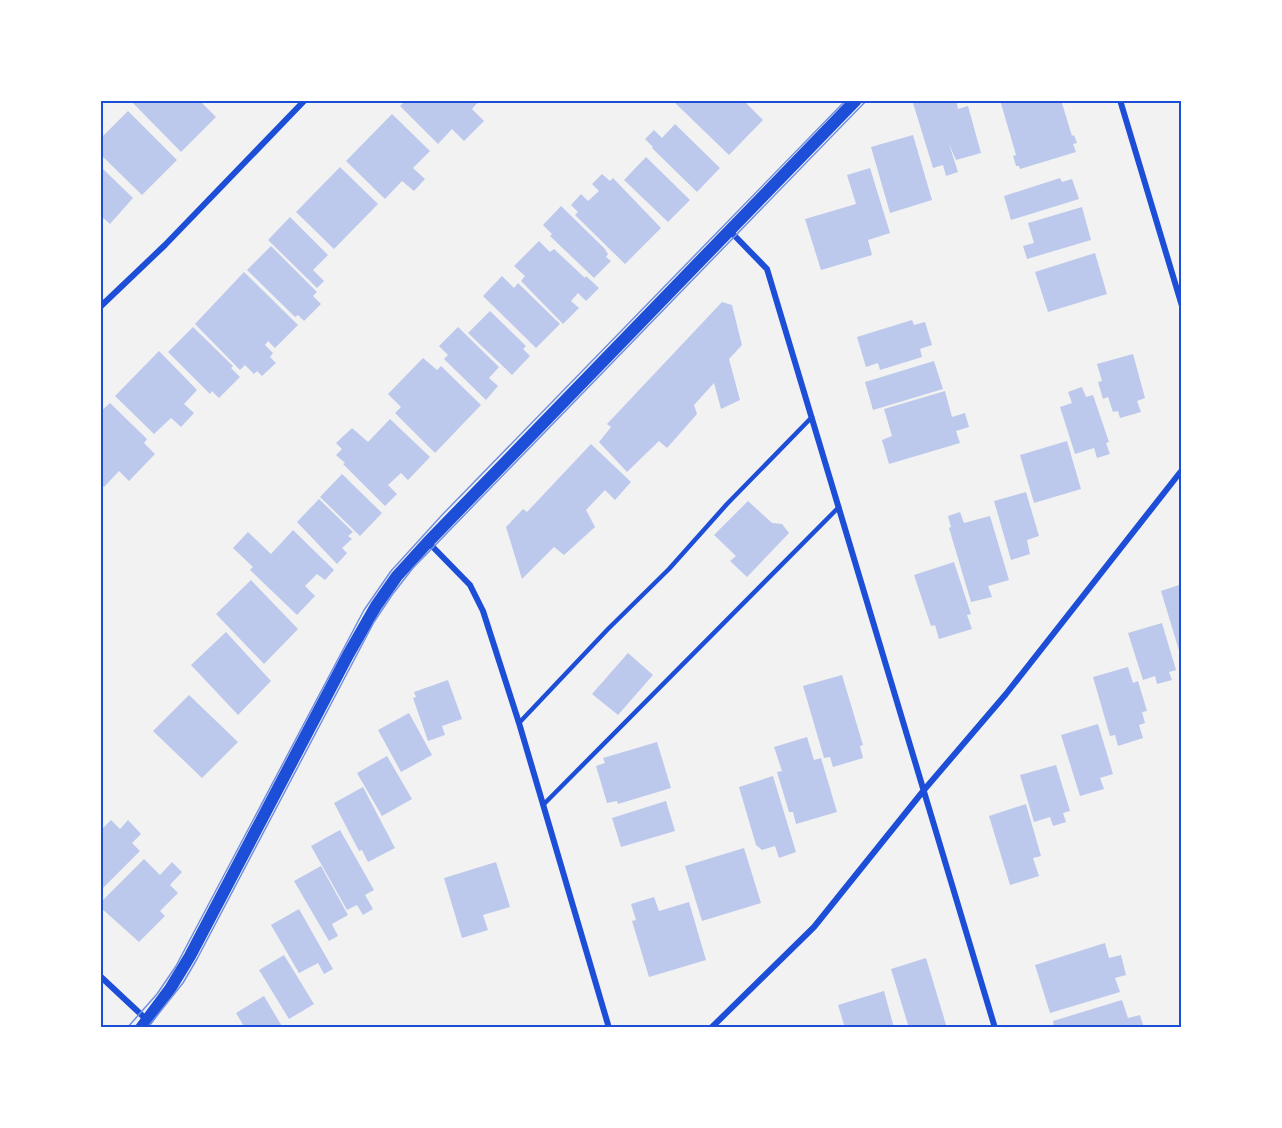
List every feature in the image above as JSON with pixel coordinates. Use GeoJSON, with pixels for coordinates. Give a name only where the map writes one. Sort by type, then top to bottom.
{"type":"FeatureCollection","features":[{"type":"Feature","properties":{"kind":"main road"},"geometry":{"type":"LineString","coordinates":[[144,1024],[190,956],[321,706],[376,606],[397,576],[856,100]]}},
{"type":"Feature","properties":{"kind":"street"},"geometry":{"type":"LineString","coordinates":[[100,308],[165,245],[305,100]]}},
{"type":"Feature","properties":{"kind":"street"},"geometry":{"type":"LineString","coordinates":[[1120,100],[1182,306]]}},
{"type":"Feature","properties":{"kind":"street"},"geometry":{"type":"LineString","coordinates":[[730,231],[767,269],[995,1028]]}},
{"type":"Feature","properties":{"kind":"street"},"geometry":{"type":"LineString","coordinates":[[711,1028],[814,927],[924,790],[1006,694],[1182,470]]}},
{"type":"Feature","properties":{"kind":"street"},"geometry":{"type":"LineString","coordinates":[[428,542],[470,585],[483,611],[519,723],[609,1028]]}},
{"type":"Feature","properties":{"kind":"street"},"geometry":{"type":"LineString","coordinates":[[100,976],[144,1024]]}},
{"type":"Feature","properties":{"kind":"lane"},"geometry":{"type":"LineString","coordinates":[[519,723],[812,417]]}},
{"type":"Feature","properties":{"kind":"lane"},"geometry":{"type":"LineString","coordinates":[[543,805],[839,506]]}},
{"type":"Feature","properties":{"kind":"building"},"geometry":{"type":"Polygon","coordinates":[[[130,100],[199,100],[216,117],[181,152],[130,100]]]}},
{"type":"Feature","properties":{"kind":"building"},"geometry":{"type":"Polygon","coordinates":[[[406,100],[480,100],[472,109],[484,121],[464,141],[452,129],[438,144],[400,106],[406,100]]]}},
{"type":"Feature","properties":{"kind":"building"},"geometry":{"type":"Polygon","coordinates":[[[672,100],[743,100],[763,120],[729,155],[672,100]]]}},
{"type":"Feature","properties":{"kind":"building"},"geometry":{"type":"Polygon","coordinates":[[[922,100],[956,100],[958,109],[968,106],[981,153],[956,160],[949,144],[958,172],[946,176],[943,165],[933,168],[913,103],[922,100]]]}},
{"type":"Feature","properties":{"kind":"building"},"geometry":{"type":"Polygon","coordinates":[[[1000,100],[1061,100],[1072,136],[1074,135],[1077,143],[1073,144],[1076,152],[1020,169],[1016,166],[1013,156],[1016,155],[1000,100]]]}},
{"type":"Feature","properties":{"kind":"building"},"geometry":{"type":"Polygon","coordinates":[[[128,111],[177,160],[142,195],[100,154],[100,133],[103,136],[128,111]]]}},
{"type":"Feature","properties":{"kind":"building"},"geometry":{"type":"Polygon","coordinates":[[[392,114],[430,151],[413,168],[425,179],[414,191],[402,181],[385,199],[346,161],[392,114]]]}},
{"type":"Feature","properties":{"kind":"building"},"geometry":{"type":"Polygon","coordinates":[[[675,124],[720,168],[697,192],[645,139],[654,130],[662,138],[675,124]]]}},
{"type":"Feature","properties":{"kind":"building"},"geometry":{"type":"Polygon","coordinates":[[[913,135],[932,200],[890,213],[871,147],[913,135]]]}},
{"type":"Feature","properties":{"kind":"building"},"geometry":{"type":"Polygon","coordinates":[[[646,157],[690,200],[668,222],[624,180],[646,157]]]}},
{"type":"Feature","properties":{"kind":"building"},"geometry":{"type":"Polygon","coordinates":[[[100,166],[133,198],[110,224],[100,215],[100,166]]]}},
{"type":"Feature","properties":{"kind":"building"},"geometry":{"type":"Polygon","coordinates":[[[340,167],[378,204],[334,249],[296,212],[340,167]]]}},
{"type":"Feature","properties":{"kind":"building"},"geometry":{"type":"Polygon","coordinates":[[[870,168],[890,233],[868,240],[872,255],[821,270],[805,219],[856,204],[847,175],[870,168]]]}},
{"type":"Feature","properties":{"kind":"building"},"geometry":{"type":"Polygon","coordinates":[[[602,174],[610,181],[613,178],[661,228],[625,264],[575,215],[578,212],[571,205],[581,194],[588,201],[599,191],[592,184],[602,174]]]}},
{"type":"Feature","properties":{"kind":"building"},"geometry":{"type":"Polygon","coordinates":[[[1060,178],[1062,182],[1072,179],[1079,199],[1011,220],[1004,196],[1060,178]]]}},
{"type":"Feature","properties":{"kind":"building"},"geometry":{"type":"Polygon","coordinates":[[[561,206],[608,254],[606,257],[611,261],[594,278],[550,236],[552,234],[543,225],[561,206]]]}},
{"type":"Feature","properties":{"kind":"building"},"geometry":{"type":"Polygon","coordinates":[[[1082,207],[1091,240],[1027,259],[1023,246],[1034,243],[1028,223],[1082,207]]]}},
{"type":"Feature","properties":{"kind":"building"},"geometry":{"type":"Polygon","coordinates":[[[290,217],[328,255],[313,270],[324,281],[317,288],[268,240],[290,217]]]}},
{"type":"Feature","properties":{"kind":"building"},"geometry":{"type":"Polygon","coordinates":[[[539,241],[550,252],[554,249],[599,288],[586,301],[578,293],[571,301],[579,308],[563,324],[521,281],[525,276],[514,266],[539,241]]]}},
{"type":"Feature","properties":{"kind":"building"},"geometry":{"type":"Polygon","coordinates":[[[271,246],[317,292],[313,296],[321,304],[304,321],[298,315],[295,317],[247,270],[271,246]]]}},
{"type":"Feature","properties":{"kind":"building"},"geometry":{"type":"Polygon","coordinates":[[[1095,253],[1107,294],[1048,312],[1035,272],[1095,253]]]}},
{"type":"Feature","properties":{"kind":"building"},"geometry":{"type":"Polygon","coordinates":[[[244,272],[298,325],[275,348],[268,341],[265,345],[273,353],[270,357],[276,363],[262,376],[257,371],[254,374],[245,365],[240,370],[195,324],[244,272]]]}},
{"type":"Feature","properties":{"kind":"building"},"geometry":{"type":"Polygon","coordinates":[[[502,276],[514,288],[518,283],[560,324],[536,348],[483,296],[502,276]]]}},
{"type":"Feature","properties":{"kind":"building"},"geometry":{"type":"Polygon","coordinates":[[[722,302],[732,305],[742,345],[729,359],[740,400],[721,409],[714,383],[694,405],[697,414],[667,448],[659,441],[627,472],[599,442],[611,427],[607,424],[722,302]]]}},
{"type":"Feature","properties":{"kind":"building"},"geometry":{"type":"Polygon","coordinates":[[[490,311],[526,346],[523,349],[530,356],[512,375],[468,333],[490,311]]]}},
{"type":"Feature","properties":{"kind":"building"},"geometry":{"type":"Polygon","coordinates":[[[912,320],[914,325],[925,322],[932,345],[920,349],[922,357],[880,370],[878,363],[866,367],[857,337],[912,320]]]}},
{"type":"Feature","properties":{"kind":"building"},"geometry":{"type":"Polygon","coordinates":[[[193,327],[233,366],[231,368],[240,377],[219,398],[212,391],[210,394],[168,352],[193,327]]]}},
{"type":"Feature","properties":{"kind":"building"},"geometry":{"type":"Polygon","coordinates":[[[458,327],[499,367],[489,378],[498,386],[486,400],[444,359],[448,355],[439,346],[458,327]]]}},
{"type":"Feature","properties":{"kind":"building"},"geometry":{"type":"Polygon","coordinates":[[[159,351],[197,390],[184,404],[194,413],[181,427],[171,418],[154,434],[115,396],[159,351]]]}},
{"type":"Feature","properties":{"kind":"building"},"geometry":{"type":"Polygon","coordinates":[[[1133,354],[1145,398],[1137,401],[1141,412],[1120,418],[1118,411],[1113,412],[1108,397],[1103,399],[1098,382],[1102,381],[1097,364],[1133,354]]]}},
{"type":"Feature","properties":{"kind":"building"},"geometry":{"type":"Polygon","coordinates":[[[423,358],[437,370],[441,366],[481,405],[435,453],[395,413],[401,407],[388,394],[423,358]]]}},
{"type":"Feature","properties":{"kind":"building"},"geometry":{"type":"Polygon","coordinates":[[[934,361],[943,389],[873,410],[865,382],[934,361]]]}},
{"type":"Feature","properties":{"kind":"building"},"geometry":{"type":"Polygon","coordinates":[[[1082,387],[1086,397],[1093,395],[1109,442],[1106,443],[1110,454],[1097,458],[1094,448],[1075,454],[1060,407],[1072,403],[1068,392],[1082,387]]]}},
{"type":"Feature","properties":{"kind":"building"},"geometry":{"type":"Polygon","coordinates":[[[945,391],[952,417],[965,413],[969,427],[956,431],[960,443],[889,464],[882,440],[892,436],[884,409],[945,391]]]}},
{"type":"Feature","properties":{"kind":"building"},"geometry":{"type":"Polygon","coordinates":[[[110,403],[147,439],[144,443],[155,454],[129,481],[119,471],[104,487],[100,484],[100,412],[110,403]]]}},
{"type":"Feature","properties":{"kind":"building"},"geometry":{"type":"Polygon","coordinates":[[[390,419],[430,457],[408,480],[401,473],[388,485],[397,494],[385,506],[336,455],[342,449],[336,443],[352,428],[368,442],[390,419]]]}},
{"type":"Feature","properties":{"kind":"building"},"geometry":{"type":"Polygon","coordinates":[[[1067,441],[1081,489],[1034,503],[1020,455],[1067,441]]]}},
{"type":"Feature","properties":{"kind":"building"},"geometry":{"type":"Polygon","coordinates":[[[591,444],[631,482],[615,500],[605,490],[586,510],[595,527],[564,555],[554,547],[522,579],[506,527],[523,509],[527,512],[591,444]]]}},
{"type":"Feature","properties":{"kind":"building"},"geometry":{"type":"Polygon","coordinates":[[[342,474],[382,513],[360,536],[320,497],[342,474]]]}},
{"type":"Feature","properties":{"kind":"building"},"geometry":{"type":"Polygon","coordinates":[[[1026,492],[1039,536],[1027,540],[1030,554],[1011,560],[994,501],[1026,492]]]}},
{"type":"Feature","properties":{"kind":"building"},"geometry":{"type":"Polygon","coordinates":[[[319,499],[353,532],[348,536],[352,539],[342,548],[347,553],[337,564],[297,522],[319,499]]]}},
{"type":"Feature","properties":{"kind":"building"},"geometry":{"type":"Polygon","coordinates":[[[748,501],[772,523],[782,524],[789,533],[747,577],[730,561],[736,556],[714,535],[748,501]]]}},
{"type":"Feature","properties":{"kind":"building"},"geometry":{"type":"Polygon","coordinates":[[[960,512],[964,523],[990,516],[1009,580],[988,586],[992,597],[971,602],[949,528],[951,527],[948,516],[960,512]]]}},
{"type":"Feature","properties":{"kind":"building"},"geometry":{"type":"Polygon","coordinates":[[[293,530],[334,570],[325,580],[317,574],[305,586],[315,596],[297,615],[250,570],[253,567],[233,548],[248,532],[271,554],[293,530]]]}},
{"type":"Feature","properties":{"kind":"building"},"geometry":{"type":"Polygon","coordinates":[[[954,562],[971,614],[967,615],[972,629],[939,639],[935,625],[931,626],[914,575],[954,562]]]}},
{"type":"Feature","properties":{"kind":"building"},"geometry":{"type":"Polygon","coordinates":[[[251,580],[298,629],[264,664],[216,614],[251,580]]]}},
{"type":"Feature","properties":{"kind":"building"},"geometry":{"type":"Polygon","coordinates":[[[1182,584],[1182,656],[1181,657],[1161,591],[1182,584]]]}},
{"type":"Feature","properties":{"kind":"building"},"geometry":{"type":"Polygon","coordinates":[[[1162,623],[1176,670],[1169,672],[1172,680],[1157,684],[1155,676],[1143,680],[1128,633],[1162,623]]]}},
{"type":"Feature","properties":{"kind":"building"},"geometry":{"type":"Polygon","coordinates":[[[226,632],[271,681],[238,715],[191,665],[226,632]]]}},
{"type":"Feature","properties":{"kind":"building"},"geometry":{"type":"Polygon","coordinates":[[[628,653],[653,675],[618,715],[592,694],[628,653]]]}},
{"type":"Feature","properties":{"kind":"building"},"geometry":{"type":"Polygon","coordinates":[[[1128,667],[1133,683],[1138,681],[1147,711],[1142,712],[1145,723],[1139,725],[1143,738],[1118,746],[1115,735],[1110,736],[1093,677],[1128,667]]]}},
{"type":"Feature","properties":{"kind":"building"},"geometry":{"type":"Polygon","coordinates":[[[842,675],[863,745],[860,746],[863,758],[833,767],[830,757],[824,758],[803,686],[842,675]]]}},
{"type":"Feature","properties":{"kind":"building"},"geometry":{"type":"Polygon","coordinates":[[[448,680],[462,719],[442,726],[445,735],[428,741],[413,698],[416,697],[414,692],[448,680]]]}},
{"type":"Feature","properties":{"kind":"building"},"geometry":{"type":"Polygon","coordinates":[[[189,695],[238,742],[202,778],[153,731],[189,695]]]}},
{"type":"Feature","properties":{"kind":"building"},"geometry":{"type":"Polygon","coordinates":[[[409,713],[432,755],[401,772],[378,730],[409,713]]]}},
{"type":"Feature","properties":{"kind":"building"},"geometry":{"type":"Polygon","coordinates":[[[1098,724],[1113,774],[1100,778],[1104,789],[1080,796],[1061,735],[1098,724]]]}},
{"type":"Feature","properties":{"kind":"building"},"geometry":{"type":"Polygon","coordinates":[[[807,737],[814,760],[821,758],[837,812],[796,824],[793,812],[789,812],[777,772],[782,771],[774,747],[807,737]]]}},
{"type":"Feature","properties":{"kind":"building"},"geometry":{"type":"Polygon","coordinates":[[[657,742],[671,788],[618,804],[617,801],[607,803],[596,766],[605,763],[603,758],[657,742]]]}},
{"type":"Feature","properties":{"kind":"building"},"geometry":{"type":"Polygon","coordinates":[[[387,756],[412,799],[382,816],[357,773],[387,756]]]}},
{"type":"Feature","properties":{"kind":"building"},"geometry":{"type":"Polygon","coordinates":[[[1056,765],[1070,811],[1063,813],[1066,822],[1053,826],[1050,817],[1034,822],[1020,775],[1056,765]]]}},
{"type":"Feature","properties":{"kind":"building"},"geometry":{"type":"Polygon","coordinates":[[[773,776],[796,852],[779,858],[775,846],[762,850],[756,845],[739,787],[773,776]]]}},
{"type":"Feature","properties":{"kind":"building"},"geometry":{"type":"Polygon","coordinates":[[[363,787],[395,848],[368,862],[362,850],[359,851],[334,803],[363,787]]]}},
{"type":"Feature","properties":{"kind":"building"},"geometry":{"type":"Polygon","coordinates":[[[666,801],[675,831],[621,847],[612,818],[666,801]]]}},
{"type":"Feature","properties":{"kind":"building"},"geometry":{"type":"Polygon","coordinates":[[[1026,804],[1041,856],[1033,858],[1039,876],[1010,885],[989,816],[1026,804]]]}},
{"type":"Feature","properties":{"kind":"building"},"geometry":{"type":"Polygon","coordinates":[[[111,820],[120,829],[128,820],[141,834],[132,843],[140,851],[100,891],[100,831],[111,820]]]}},
{"type":"Feature","properties":{"kind":"building"},"geometry":{"type":"Polygon","coordinates":[[[340,830],[374,890],[365,895],[373,909],[363,915],[357,905],[347,910],[311,846],[340,830]]]}},
{"type":"Feature","properties":{"kind":"building"},"geometry":{"type":"Polygon","coordinates":[[[744,848],[761,903],[702,921],[685,866],[744,848]]]}},
{"type":"Feature","properties":{"kind":"building"},"geometry":{"type":"Polygon","coordinates":[[[144,859],[160,875],[172,862],[182,872],[170,885],[178,893],[160,911],[165,916],[139,942],[100,907],[100,903],[144,859]]]}},
{"type":"Feature","properties":{"kind":"building"},"geometry":{"type":"Polygon","coordinates":[[[496,862],[510,907],[483,915],[488,930],[462,938],[444,878],[496,862]]]}},
{"type":"Feature","properties":{"kind":"building"},"geometry":{"type":"Polygon","coordinates":[[[321,866],[348,915],[332,924],[338,936],[329,941],[294,881],[321,866]]]}},
{"type":"Feature","properties":{"kind":"building"},"geometry":{"type":"Polygon","coordinates":[[[654,897],[659,911],[689,902],[706,960],[649,977],[632,921],[636,920],[631,904],[654,897]]]}},
{"type":"Feature","properties":{"kind":"building"},"geometry":{"type":"Polygon","coordinates":[[[299,909],[333,969],[324,974],[318,963],[299,973],[271,925],[299,909]]]}},
{"type":"Feature","properties":{"kind":"building"},"geometry":{"type":"Polygon","coordinates":[[[1105,943],[1109,958],[1121,955],[1126,975],[1115,978],[1120,992],[1050,1013],[1035,965],[1105,943]]]}},
{"type":"Feature","properties":{"kind":"building"},"geometry":{"type":"Polygon","coordinates":[[[284,955],[314,1004],[289,1019],[259,970],[284,955]]]}},
{"type":"Feature","properties":{"kind":"building"},"geometry":{"type":"Polygon","coordinates":[[[926,958],[947,1028],[909,1028],[891,969],[926,958]]]}},
{"type":"Feature","properties":{"kind":"building"},"geometry":{"type":"Polygon","coordinates":[[[884,991],[894,1028],[845,1028],[838,1005],[884,991]]]}},
{"type":"Feature","properties":{"kind":"building"},"geometry":{"type":"Polygon","coordinates":[[[264,996],[283,1028],[245,1028],[236,1013],[264,996]]]}},
{"type":"Feature","properties":{"kind":"building"},"geometry":{"type":"Polygon","coordinates":[[[1122,1000],[1128,1018],[1140,1015],[1144,1028],[1054,1028],[1053,1021],[1122,1000]]]}},
{"type":"Feature","properties":{"kind":"tram line"},"geometry":{"type":"LineString","coordinates":[[127,1028],[157,994],[176,966],[364,610],[391,571],[442,515],[846,100]]}},
{"type":"Feature","properties":{"kind":"tram line"},"geometry":{"type":"LineString","coordinates":[[147,1028],[183,983],[197,959],[374,622],[392,595],[413,568],[867,100]]}}]}
